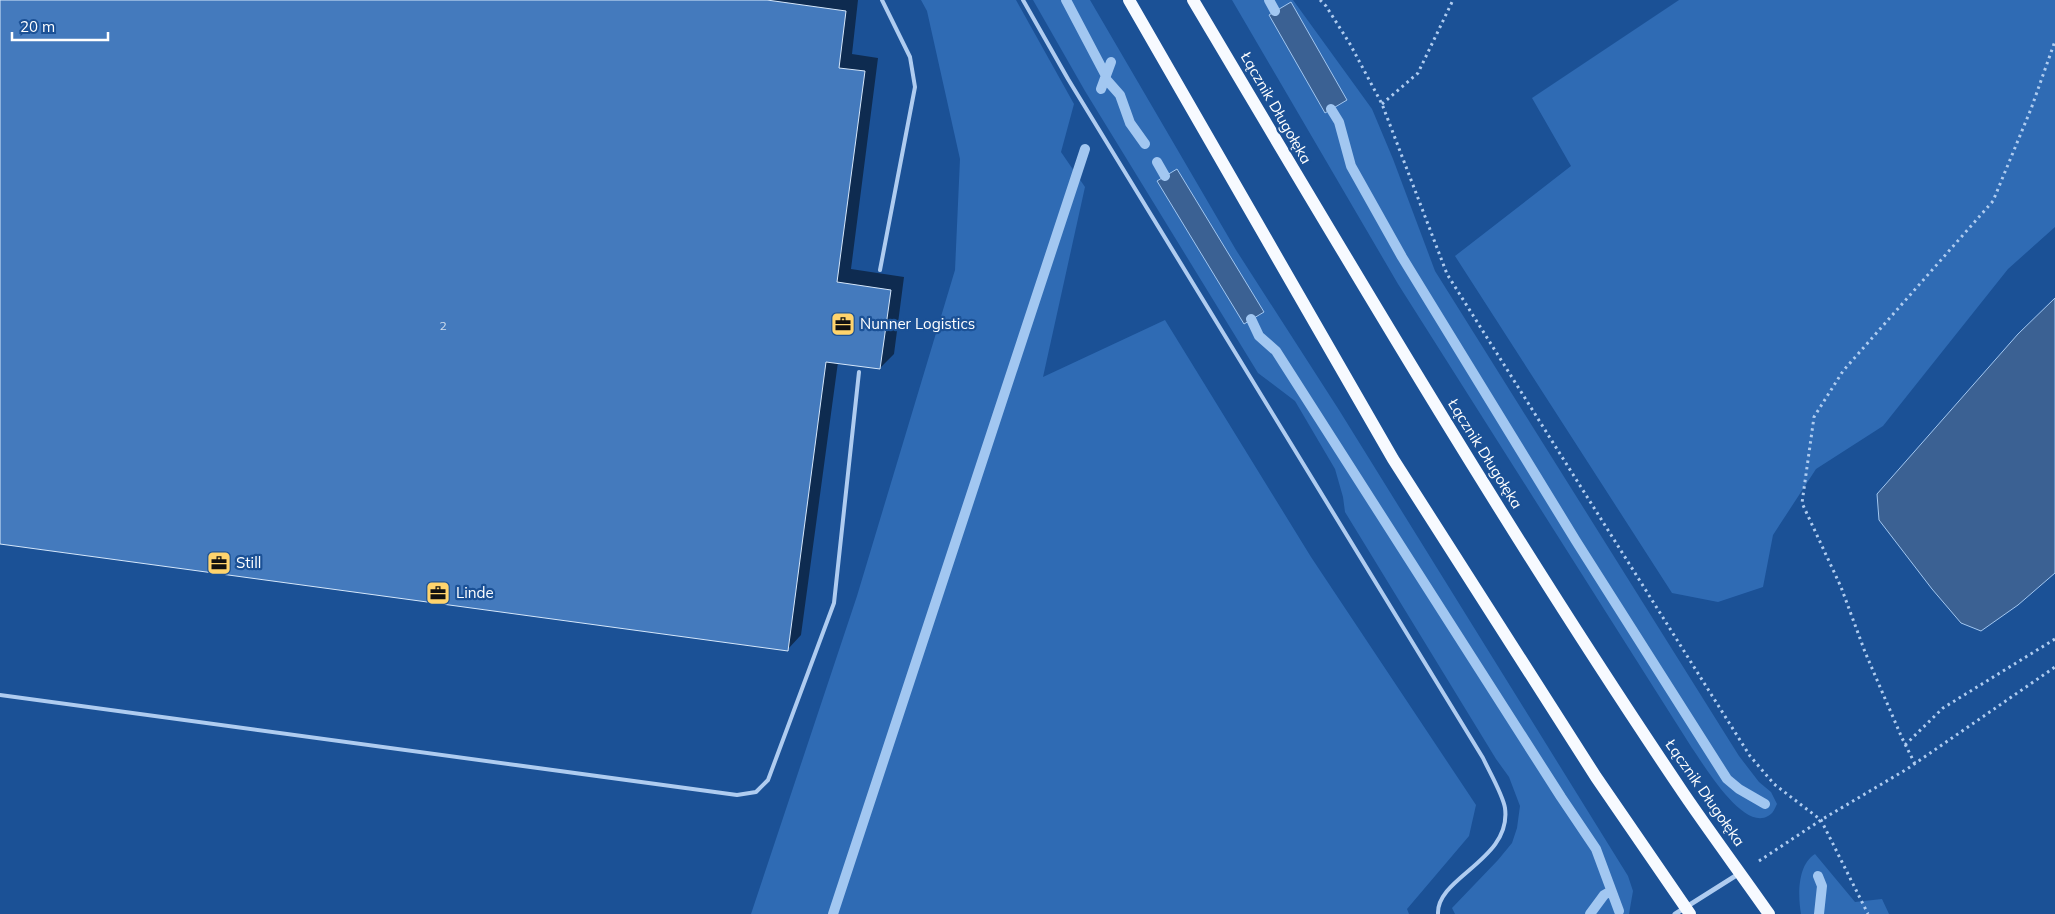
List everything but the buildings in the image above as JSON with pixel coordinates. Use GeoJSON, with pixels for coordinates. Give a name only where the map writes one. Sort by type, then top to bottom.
{"type":"FeatureCollection","features":[{"type":"Feature","properties":{"kind":"main road"},"geometry":{"type":"LineString","coordinates":[[1129,0],[1393,459],[1684,912]]}},
{"type":"Feature","properties":{"kind":"main road","name":"Łącznik Długołęka"},"geometry":{"type":"LineString","coordinates":[[1193,0],[1369,297],[1491,494],[1685,796],[1741,872],[1769,914]]}},
{"type":"Feature","properties":{"kind":"street"},"geometry":{"type":"LineString","coordinates":[[1684,912],[1741,872]]}},
{"type":"Feature","properties":{"kind":"lane"},"geometry":{"type":"LineString","coordinates":[[880,270],[915,86],[910,57],[882,0]]}},
{"type":"Feature","properties":{"kind":"lane"},"geometry":{"type":"LineString","coordinates":[[1023,0],[1073,87],[1483,758],[1505,807],[1504,827],[1496,843],[1468,873],[1443,893],[1438,906],[1438,914]]}},
{"type":"Feature","properties":{"kind":"lane"},"geometry":{"type":"LineString","coordinates":[[0,695],[729,794],[737,795],[756,792],[768,780],[834,603],[859,372]]}},
{"type":"Feature","properties":{"kind":"path"},"geometry":{"type":"LineString","coordinates":[[1320,0],[1326,6],[1350,44],[1382,104],[1447,274],[1750,756],[1774,784],[1821,820],[1868,914]]}},
{"type":"Feature","properties":{"kind":"path"},"geometry":{"type":"LineString","coordinates":[[1382,104],[1418,73],[1453,0]]}},
{"type":"Feature","properties":{"kind":"path"},"geometry":{"type":"LineString","coordinates":[[1915,764],[1865,652],[1841,588],[1802,502],[1814,417],[1843,371],[1993,201],[2055,41]]}},
{"type":"Feature","properties":{"kind":"path"},"geometry":{"type":"LineString","coordinates":[[1905,745],[1943,708],[2055,639]]}},
{"type":"Feature","properties":{"kind":"path"},"geometry":{"type":"LineString","coordinates":[[1741,872],[1821,820],[1915,764],[2055,667]]}},
{"type":"Feature","properties":{"kind":"shaded area"},"geometry":{"type":"Polygon","coordinates":[[[921,0],[1016,0],[1074,104],[1061,152],[1085,187],[1043,377],[1165,320],[1311,557],[1476,805],[1469,836],[1407,909],[1409,914],[751,914],[857,596],[955,270],[960,159],[927,11],[921,0]]]}},
{"type":"Feature","properties":{"kind":"shaded area"},"geometry":{"type":"Polygon","coordinates":[[[1033,0],[1090,0],[1236,250],[1339,410],[1628,876],[1633,891],[1629,914],[1455,914],[1452,908],[1512,843],[1517,828],[1520,806],[1509,777],[1496,759],[1345,512],[1335,469],[1295,401],[1258,373],[1085,91],[1033,0]]]}},
{"type":"Feature","properties":{"kind":"shaded area"},"geometry":{"type":"Polygon","coordinates":[[[1232,0],[1293,0],[1372,109],[1435,271],[1739,756],[1759,782],[1771,792],[1777,804],[1770,815],[1758,818],[1747,814],[1736,806],[1715,781],[1692,748],[1398,284],[1232,0]]]}},
{"type":"Feature","properties":{"kind":"shaded area"},"geometry":{"type":"Polygon","coordinates":[[[1679,0],[2055,0],[2055,227],[2008,269],[1883,426],[1816,469],[1773,535],[1763,587],[1718,602],[1672,593],[1455,256],[1571,166],[1532,98],[1679,0]]]}},
{"type":"Feature","properties":{"kind":"shaded area"},"geometry":{"type":"Polygon","coordinates":[[[1291,2],[1347,100],[1325,113],[1269,15],[1291,2]]]}},
{"type":"Feature","properties":{"kind":"shaded area"},"geometry":{"type":"Polygon","coordinates":[[[1177,169],[1264,312],[1244,324],[1157,181],[1177,169]]]}},
{"type":"Feature","properties":{"kind":"shaded area"},"geometry":{"type":"Polygon","coordinates":[[[2055,298],[2055,573],[2018,605],[1981,631],[1961,623],[1932,589],[1879,520],[1877,494],[2018,334],[2055,298]]]}},
{"type":"Feature","properties":{"kind":"shaded area"},"geometry":{"type":"Polygon","coordinates":[[[1815,854],[1855,902],[1882,899],[1889,914],[1801,914],[1799,899],[1800,881],[1805,865],[1815,854]]]}},
{"type":"Feature","properties":{"kind":"waterway"},"geometry":{"type":"LineString","coordinates":[[1066,0],[1106,76]]}},
{"type":"Feature","properties":{"kind":"waterway"},"geometry":{"type":"LineString","coordinates":[[1269,0],[1275,11]]}},
{"type":"Feature","properties":{"kind":"waterway"},"geometry":{"type":"LineString","coordinates":[[1101,89],[1111,62]]}},
{"type":"Feature","properties":{"kind":"waterway"},"geometry":{"type":"LineString","coordinates":[[1105,78],[1120,95],[1130,123],[1145,144]]}},
{"type":"Feature","properties":{"kind":"waterway"},"geometry":{"type":"LineString","coordinates":[[1331,109],[1339,122],[1351,166],[1402,257],[1576,541],[1727,779],[1739,789],[1765,804]]}},
{"type":"Feature","properties":{"kind":"waterway"},"geometry":{"type":"LineString","coordinates":[[833,914],[1085,149]]}},
{"type":"Feature","properties":{"kind":"waterway"},"geometry":{"type":"LineString","coordinates":[[1157,162],[1165,176]]}},
{"type":"Feature","properties":{"kind":"waterway"},"geometry":{"type":"LineString","coordinates":[[1251,319],[1259,336],[1276,351],[1596,849],[1619,911]]}},
{"type":"Feature","properties":{"kind":"waterway"},"geometry":{"type":"LineString","coordinates":[[1818,876],[1822,886],[1819,914]]}},
{"type":"Feature","properties":{"kind":"waterway"},"geometry":{"type":"LineString","coordinates":[[1590,914],[1604,895],[1611,891]]}},
{"type":"Feature","properties":{"kind":"place","name":"Nunner Logistics"},"geometry":{"type":"Point","coordinates":[843,324]}},
{"type":"Feature","properties":{"kind":"place","name":"Still"},"geometry":{"type":"Point","coordinates":[219,563]}},
{"type":"Feature","properties":{"kind":"place","name":"Linde"},"geometry":{"type":"Point","coordinates":[438,593]}}]}
